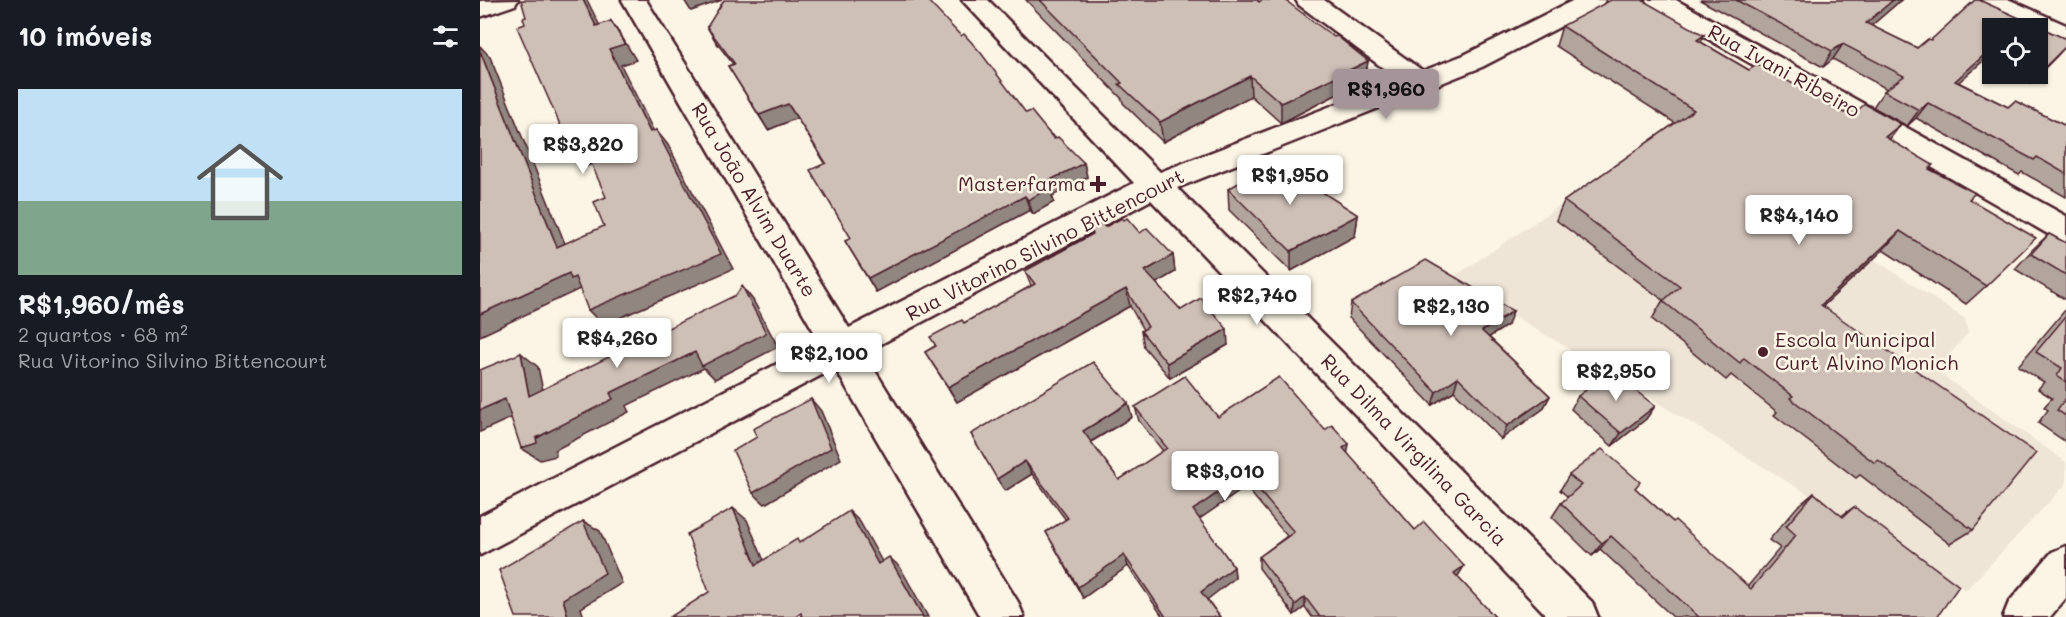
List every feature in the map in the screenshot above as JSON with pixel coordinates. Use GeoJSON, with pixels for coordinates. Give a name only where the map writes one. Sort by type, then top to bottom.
{"type":"FeatureCollection","features":[{"type":"Feature","properties":{"kind":"street"},"geometry":{"type":"LineString","coordinates":[[480,9],[506,0]]}},
{"type":"Feature","properties":{"kind":"street","name":"Rua João Alvim Duarte"},"geometry":{"type":"LineString","coordinates":[[634,0],[1003,617]]}},
{"type":"Feature","properties":{"kind":"street","name":"Rua Dilma Virgilina Garcia"},"geometry":{"type":"LineString","coordinates":[[974,0],[1577,617]]}},
{"type":"Feature","properties":{"kind":"street"},"geometry":{"type":"LineString","coordinates":[[1308,0],[1420,82]]}},
{"type":"Feature","properties":{"kind":"street","name":"Rua Vitorino Silvino Bittencourt"},"geometry":{"type":"LineString","coordinates":[[480,536],[1155,185],[1473,61],[1593,0]]}},
{"type":"Feature","properties":{"kind":"street","name":"Rua Ivani Ribeiro"},"geometry":{"type":"LineString","coordinates":[[1658,0],[2066,230]]}},
{"type":"Feature","properties":{"kind":"street"},"geometry":{"type":"LineString","coordinates":[[1990,0],[2066,35]]}},
{"type":"Feature","properties":{"kind":"street"},"geometry":{"type":"LineString","coordinates":[[2027,17],[2048,0]]}},
{"type":"Feature","properties":{"kind":"street"},"geometry":{"type":"LineString","coordinates":[[2024,617],[2066,566]]}},
{"type":"Feature","properties":{"kind":"shaded area","name":"Escola Municipal Curt Alvino Monich"},"geometry":{"type":"Polygon","coordinates":[[[1675,128],[1965,319],[1968,333],[1936,371],[2066,462],[2066,484],[1966,590],[1452,278],[1675,128]]]}},
{"type":"Feature","properties":{"kind":"building"},"geometry":{"type":"Polygon","coordinates":[[[521,0],[583,0],[596,26],[611,21],[625,44],[609,49],[650,132],[656,130],[721,254],[588,310],[575,277],[571,279],[569,273],[480,314],[480,51],[557,247],[604,226],[594,202],[606,197],[584,147],[572,152],[517,27],[525,24],[523,18],[526,17],[521,0]]]}},
{"type":"Feature","properties":{"kind":"building"},"geometry":{"type":"Polygon","coordinates":[[[724,0],[927,0],[961,36],[964,34],[981,53],[1026,113],[1031,111],[1054,139],[1058,137],[1084,163],[1046,182],[1050,188],[1028,200],[1025,196],[868,278],[845,241],[851,238],[810,170],[826,163],[788,104],[759,115],[728,66],[735,64],[707,27],[724,0]]]}},
{"type":"Feature","properties":{"kind":"building"},"geometry":{"type":"Polygon","coordinates":[[[1040,0],[1257,0],[1259,2],[1285,0],[1368,61],[1281,103],[1250,76],[1160,122],[1119,84],[1122,83],[1040,0]]]}},
{"type":"Feature","properties":{"kind":"building"},"geometry":{"type":"Polygon","coordinates":[[[1611,0],[1642,0],[1704,35],[1697,40],[1749,70],[1758,64],[1844,113],[1851,107],[1858,110],[1865,104],[1901,124],[1885,137],[1933,165],[1929,169],[1975,193],[1969,199],[2036,238],[1986,286],[1900,231],[1821,305],[2036,453],[1973,530],[1878,460],[1875,463],[1790,398],[1793,396],[1744,358],[1740,363],[1663,301],[1680,286],[1564,201],[1694,110],[1562,26],[1611,0]]]}},
{"type":"Feature","properties":{"kind":"building"},"geometry":{"type":"Polygon","coordinates":[[[1736,0],[1893,0],[1866,23],[1917,48],[1928,39],[1931,40],[1975,0],[2019,18],[1982,18],[1982,57],[1955,81],[2008,107],[2015,101],[2066,126],[2066,174],[2037,157],[2034,160],[1928,103],[1919,110],[1884,91],[1904,76],[1843,44],[1832,51],[1736,0]]]}},
{"type":"Feature","properties":{"kind":"building"},"geometry":{"type":"Polygon","coordinates":[[[2048,31],[2066,39],[2066,46],[2048,64],[2048,31]]]}},
{"type":"Feature","properties":{"kind":"building"},"geometry":{"type":"Polygon","coordinates":[[[1276,162],[1358,215],[1291,251],[1228,189],[1276,162]]]}},
{"type":"Feature","properties":{"kind":"building"},"geometry":{"type":"Polygon","coordinates":[[[1122,218],[1124,220],[1127,218],[1140,233],[1147,228],[1173,255],[1145,271],[1181,310],[1201,298],[1227,329],[1167,363],[1141,331],[1148,327],[1126,289],[948,387],[925,352],[936,346],[930,337],[962,320],[964,323],[1035,284],[1025,271],[1093,234],[1091,230],[1101,223],[1105,227],[1122,218]]]}},
{"type":"Feature","properties":{"kind":"building"},"geometry":{"type":"Polygon","coordinates":[[[2049,234],[2066,243],[2066,275],[2031,254],[2049,234]]]}},
{"type":"Feature","properties":{"kind":"building"},"geometry":{"type":"Polygon","coordinates":[[[1426,260],[1513,311],[1482,331],[1550,396],[1507,426],[1458,377],[1436,392],[1351,303],[1426,260]]]}},
{"type":"Feature","properties":{"kind":"building"},"geometry":{"type":"Polygon","coordinates":[[[742,286],[766,333],[702,366],[695,352],[610,393],[613,399],[536,438],[537,443],[521,448],[505,399],[480,410],[480,370],[521,353],[529,396],[736,295],[742,286]]]}},
{"type":"Feature","properties":{"kind":"building"},"geometry":{"type":"Polygon","coordinates":[[[2066,316],[2066,382],[2057,376],[2062,368],[2036,352],[2066,316]]]}},
{"type":"Feature","properties":{"kind":"building"},"geometry":{"type":"Polygon","coordinates":[[[1093,362],[1128,403],[1083,431],[1119,480],[1167,448],[1135,407],[1185,376],[1218,417],[1279,377],[1325,430],[1332,425],[1349,444],[1343,448],[1415,530],[1424,522],[1464,566],[1454,573],[1495,617],[1320,617],[1305,597],[1295,605],[1259,557],[1294,532],[1245,474],[1193,510],[1234,567],[1201,592],[1220,617],[1166,617],[1124,555],[1078,587],[1046,532],[1068,518],[1025,461],[997,479],[971,434],[1093,362]]]}},
{"type":"Feature","properties":{"kind":"building"},"geometry":{"type":"Polygon","coordinates":[[[1611,371],[1655,406],[1621,433],[1578,396],[1611,371]]]}},
{"type":"Feature","properties":{"kind":"building"},"geometry":{"type":"Polygon","coordinates":[[[2066,398],[2066,416],[2057,410],[2066,398]]]}},
{"type":"Feature","properties":{"kind":"building"},"geometry":{"type":"Polygon","coordinates":[[[811,399],[831,448],[753,493],[733,451],[757,437],[753,429],[811,399]]]}},
{"type":"Feature","properties":{"kind":"building"},"geometry":{"type":"Polygon","coordinates":[[[1602,449],[1640,482],[1635,488],[1673,522],[1675,520],[1751,589],[1796,535],[1786,526],[1814,493],[1843,517],[1854,507],[1959,586],[1937,617],[1699,617],[1611,536],[1602,543],[1561,503],[1581,485],[1569,475],[1602,449]]]}},
{"type":"Feature","properties":{"kind":"building"},"geometry":{"type":"Polygon","coordinates":[[[733,508],[756,565],[797,539],[799,543],[849,511],[878,564],[889,557],[923,617],[802,617],[801,613],[795,617],[670,617],[709,592],[687,534],[733,508]]]}},
{"type":"Feature","properties":{"kind":"building"},"geometry":{"type":"Polygon","coordinates":[[[583,521],[605,573],[563,599],[568,617],[516,617],[499,570],[583,521]]]}},
{"type":"Feature","properties":{"kind":"place","name":"Masterfarma"},"geometry":{"type":"Point","coordinates":[1098,184]}},
{"type":"Feature","properties":{"kind":"place","name":"Escola Municipal Curt Alvino Monich"},"geometry":{"type":"Point","coordinates":[1763,352]}}]}
